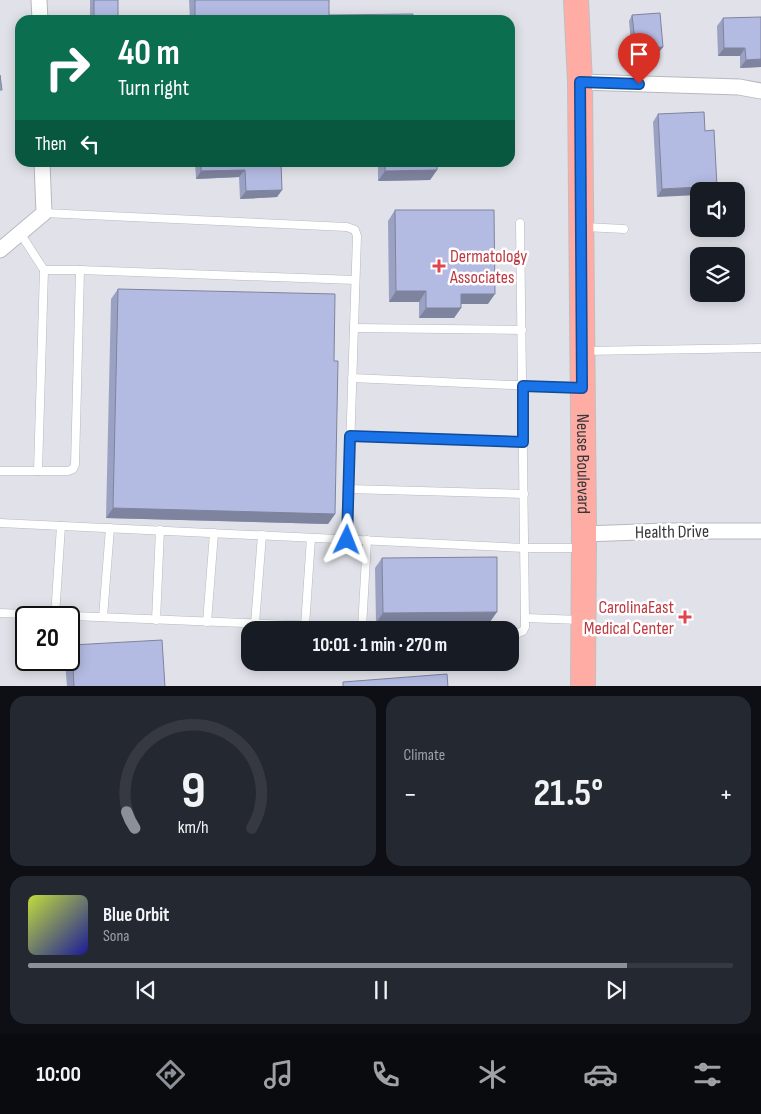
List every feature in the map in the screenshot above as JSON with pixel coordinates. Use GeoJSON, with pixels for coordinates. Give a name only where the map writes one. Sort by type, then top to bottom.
{"type":"FeatureCollection","features":[{"type":"Feature","properties":{"kind":"main road","name":"Neuse Boulevard"},"geometry":{"type":"LineString","coordinates":[[576,0],[580,82],[584,541],[583,686]]}},
{"type":"Feature","properties":{"kind":"street"},"geometry":{"type":"LineString","coordinates":[[39,0],[40,15]]}},
{"type":"Feature","properties":{"kind":"street"},"geometry":{"type":"LineString","coordinates":[[580,82],[739,87],[761,91]]}},
{"type":"Feature","properties":{"kind":"street"},"geometry":{"type":"LineString","coordinates":[[1,247],[44,213],[42,167]]}},
{"type":"Feature","properties":{"kind":"street","name":"Health Drive"},"geometry":{"type":"LineString","coordinates":[[584,541],[666,531],[761,531]]}},
{"type":"Feature","properties":{"kind":"lane"},"geometry":{"type":"LineString","coordinates":[[44,213],[347,227],[355,230],[357,236],[347,540]]}},
{"type":"Feature","properties":{"kind":"lane"},"geometry":{"type":"LineString","coordinates":[[519,633],[523,631],[525,627],[520,223]]}},
{"type":"Feature","properties":{"kind":"lane"},"geometry":{"type":"LineString","coordinates":[[581,226],[624,229]]}},
{"type":"Feature","properties":{"kind":"lane"},"geometry":{"type":"LineString","coordinates":[[20,233],[44,270],[38,471]]}},
{"type":"Feature","properties":{"kind":"lane"},"geometry":{"type":"LineString","coordinates":[[44,270],[355,280]]}},
{"type":"Feature","properties":{"kind":"lane"},"geometry":{"type":"LineString","coordinates":[[0,471],[68,471],[73,470],[75,465],[80,270]]}},
{"type":"Feature","properties":{"kind":"lane"},"geometry":{"type":"LineString","coordinates":[[354,328],[522,330]]}},
{"type":"Feature","properties":{"kind":"lane"},"geometry":{"type":"LineString","coordinates":[[582,351],[761,348]]}},
{"type":"Feature","properties":{"kind":"lane"},"geometry":{"type":"LineString","coordinates":[[352,378],[582,388]]}},
{"type":"Feature","properties":{"kind":"lane"},"geometry":{"type":"LineString","coordinates":[[350,436],[523,442]]}},
{"type":"Feature","properties":{"kind":"lane"},"geometry":{"type":"LineString","coordinates":[[348,489],[524,494]]}},
{"type":"Feature","properties":{"kind":"lane"},"geometry":{"type":"LineString","coordinates":[[0,523],[524,548],[584,541]]}},
{"type":"Feature","properties":{"kind":"lane"},"geometry":{"type":"LineString","coordinates":[[56,606],[61,526]]}},
{"type":"Feature","properties":{"kind":"lane"},"geometry":{"type":"LineString","coordinates":[[103,618],[110,528]]}},
{"type":"Feature","properties":{"kind":"lane"},"geometry":{"type":"LineString","coordinates":[[156,620],[160,530]]}},
{"type":"Feature","properties":{"kind":"lane"},"geometry":{"type":"LineString","coordinates":[[207,622],[214,533]]}},
{"type":"Feature","properties":{"kind":"lane"},"geometry":{"type":"LineString","coordinates":[[256,621],[262,536]]}},
{"type":"Feature","properties":{"kind":"lane"},"geometry":{"type":"LineString","coordinates":[[305,621],[311,538]]}},
{"type":"Feature","properties":{"kind":"lane"},"geometry":{"type":"LineString","coordinates":[[362,621],[367,540]]}},
{"type":"Feature","properties":{"kind":"lane"},"geometry":{"type":"LineString","coordinates":[[0,613],[15,614]]}},
{"type":"Feature","properties":{"kind":"lane"},"geometry":{"type":"LineString","coordinates":[[80,617],[241,623]]}},
{"type":"Feature","properties":{"kind":"lane"},"geometry":{"type":"LineString","coordinates":[[525,618],[583,620]]}},
{"type":"Feature","properties":{"kind":"building"},"geometry":{"type":"Polygon","coordinates":[[[94,0],[118,0],[118,15],[94,15],[94,0]]]}},
{"type":"Feature","properties":{"kind":"building"},"geometry":{"type":"Polygon","coordinates":[[[195,0],[329,0],[329,15],[195,15],[195,0]]]}},
{"type":"Feature","properties":{"kind":"building"},"geometry":{"type":"Polygon","coordinates":[[[660,13],[663,47],[636,49],[632,15],[660,13]]]}},
{"type":"Feature","properties":{"kind":"building"},"geometry":{"type":"Polygon","coordinates":[[[413,14],[413,15],[329,15],[413,14]]]}},
{"type":"Feature","properties":{"kind":"building"},"geometry":{"type":"Polygon","coordinates":[[[761,17],[761,59],[746,60],[745,48],[724,48],[723,18],[761,17]]]}},
{"type":"Feature","properties":{"kind":"building"},"geometry":{"type":"Polygon","coordinates":[[[704,112],[705,131],[714,130],[717,182],[690,182],[690,187],[662,189],[658,114],[704,112]]]}},
{"type":"Feature","properties":{"kind":"building"},"geometry":{"type":"Polygon","coordinates":[[[201,167],[281,167],[282,190],[246,191],[245,170],[201,171],[201,167]]]}},
{"type":"Feature","properties":{"kind":"building"},"geometry":{"type":"Polygon","coordinates":[[[385,167],[437,167],[437,170],[385,171],[385,167]]]}},
{"type":"Feature","properties":{"kind":"building"},"geometry":{"type":"Polygon","coordinates":[[[395,210],[494,210],[495,294],[461,294],[461,308],[426,308],[426,291],[396,291],[395,210]]]}},
{"type":"Feature","properties":{"kind":"building"},"geometry":{"type":"Polygon","coordinates":[[[118,289],[335,294],[334,361],[338,361],[335,514],[113,508],[118,289]]]}},
{"type":"Feature","properties":{"kind":"building"},"geometry":{"type":"Polygon","coordinates":[[[497,557],[497,612],[383,613],[382,558],[497,557]]]}},
{"type":"Feature","properties":{"kind":"building"},"geometry":{"type":"Polygon","coordinates":[[[162,640],[165,686],[74,686],[73,671],[80,671],[80,645],[162,640]]]}},
{"type":"Feature","properties":{"kind":"building"},"geometry":{"type":"Polygon","coordinates":[[[447,674],[448,686],[343,686],[343,682],[447,674]]]}},
{"type":"Feature","properties":{"kind":"place","name":"Dermatology Associates"},"geometry":{"type":"Point","coordinates":[439,266]}},
{"type":"Feature","properties":{"kind":"place","name":"CarolinaEast Medical Center"},"geometry":{"type":"Point","coordinates":[685,617]}},
{"type":"Feature","properties":{"kind":"route"},"geometry":{"type":"LineString","coordinates":[[347,540],[350,436],[523,442],[523,386],[582,388],[580,82],[639,84]]}}]}
